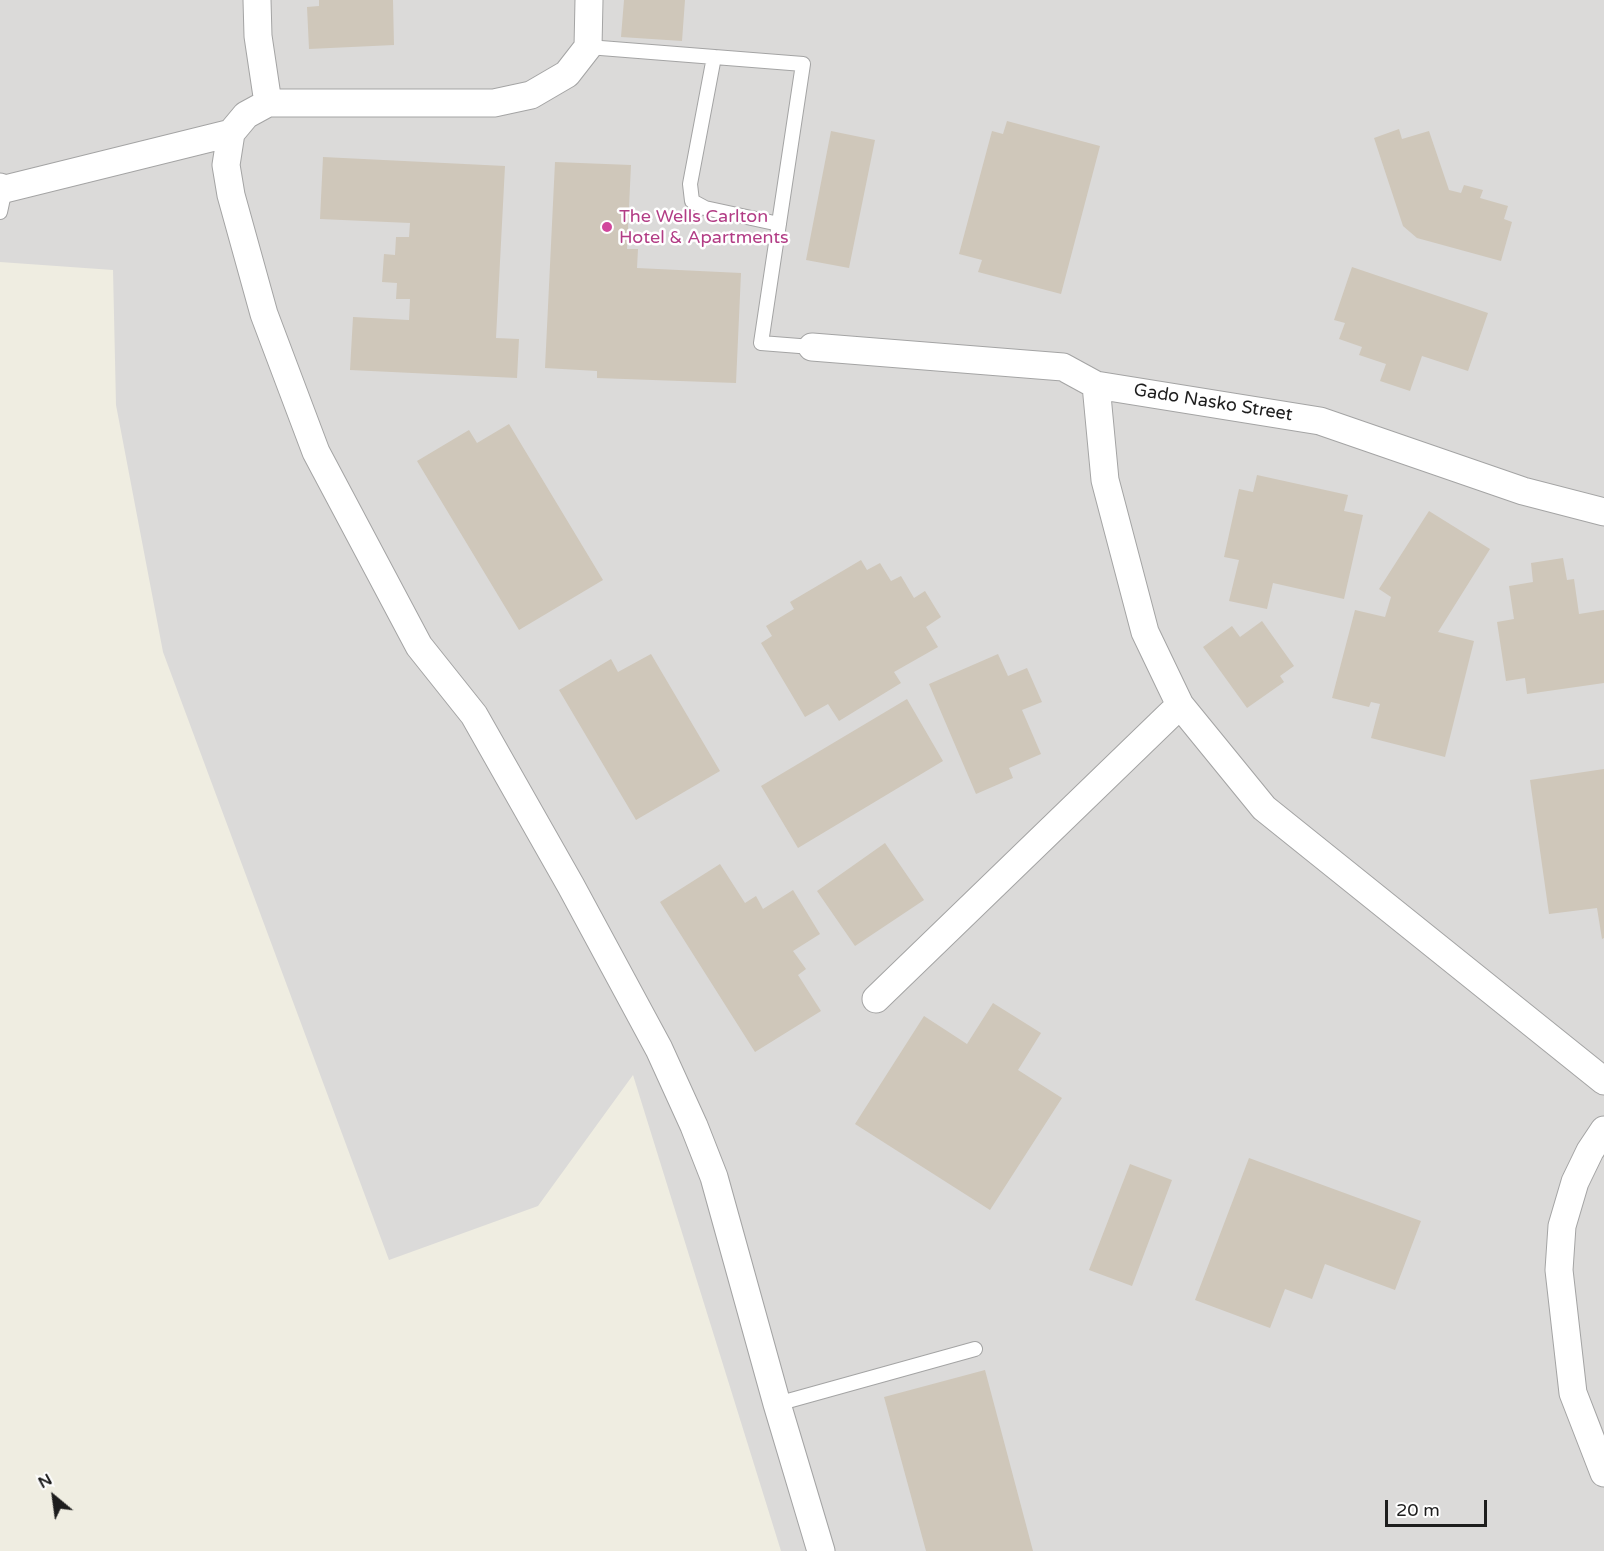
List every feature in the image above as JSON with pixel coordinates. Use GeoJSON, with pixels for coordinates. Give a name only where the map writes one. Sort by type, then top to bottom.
{"type":"FeatureCollection","features":[{"type":"Feature","properties":{"kind":"street"},"geometry":{"type":"LineString","coordinates":[[257,0],[258,36],[268,103]]}},
{"type":"Feature","properties":{"kind":"street"},"geometry":{"type":"LineString","coordinates":[[589,0],[588,47],[567,74],[531,95],[494,103],[268,103],[246,114],[231,134],[226,165],[231,195],[264,314],[316,452],[419,646],[474,715],[571,886],[659,1049],[694,1125],[714,1177],[777,1404],[821,1551]]}},
{"type":"Feature","properties":{"kind":"street"},"geometry":{"type":"LineString","coordinates":[[2,196],[231,134]]}},
{"type":"Feature","properties":{"kind":"street","name":"Gado Nasko Street"},"geometry":{"type":"LineString","coordinates":[[812,347],[1064,367],[1096,385],[1320,421],[1523,491],[1604,512]]}},
{"type":"Feature","properties":{"kind":"street"},"geometry":{"type":"LineString","coordinates":[[1096,385],[1105,480],[1145,632],[1180,705],[1264,808],[1604,1081]]}},
{"type":"Feature","properties":{"kind":"street"},"geometry":{"type":"LineString","coordinates":[[876,999],[1180,705]]}},
{"type":"Feature","properties":{"kind":"street"},"geometry":{"type":"LineString","coordinates":[[1604,1130],[1590,1151],[1575,1182],[1562,1226],[1559,1270],[1573,1393],[1604,1473]]}},
{"type":"Feature","properties":{"kind":"lane"},"geometry":{"type":"LineString","coordinates":[[588,47],[803,64],[761,343],[812,347]]}},
{"type":"Feature","properties":{"kind":"lane"},"geometry":{"type":"LineString","coordinates":[[714,57],[690,183],[692,201],[705,208],[779,224]]}},
{"type":"Feature","properties":{"kind":"lane"},"geometry":{"type":"LineString","coordinates":[[777,1404],[975,1349]]}},
{"type":"Feature","properties":{"kind":"shaded area"},"geometry":{"type":"Polygon","coordinates":[[[0,0],[1604,0],[1604,1551],[781,1551],[633,1075],[538,1206],[389,1260],[163,652],[116,405],[113,270],[0,262],[0,0]]]}},
{"type":"Feature","properties":{"kind":"building"},"geometry":{"type":"Polygon","coordinates":[[[319,0],[393,0],[394,45],[309,49],[307,7],[319,6],[319,0]]]}},
{"type":"Feature","properties":{"kind":"building"},"geometry":{"type":"Polygon","coordinates":[[[624,0],[685,0],[682,41],[621,37],[624,0]]]}},
{"type":"Feature","properties":{"kind":"building"},"geometry":{"type":"Polygon","coordinates":[[[1007,121],[1100,146],[1061,294],[978,272],[982,260],[959,254],[992,131],[1003,134],[1007,121]]]}},
{"type":"Feature","properties":{"kind":"building"},"geometry":{"type":"Polygon","coordinates":[[[1399,129],[1402,139],[1429,131],[1449,190],[1461,193],[1464,185],[1483,190],[1480,198],[1508,206],[1504,219],[1512,222],[1501,261],[1417,238],[1403,226],[1374,138],[1399,129]]]}},
{"type":"Feature","properties":{"kind":"building"},"geometry":{"type":"Polygon","coordinates":[[[831,131],[875,140],[849,268],[806,260],[831,131]]]}},
{"type":"Feature","properties":{"kind":"building"},"geometry":{"type":"Polygon","coordinates":[[[323,157],[505,166],[496,338],[519,339],[517,378],[350,370],[353,317],[409,320],[410,299],[396,299],[397,283],[382,282],[384,254],[395,255],[396,237],[409,237],[410,223],[320,219],[323,157]]]}},
{"type":"Feature","properties":{"kind":"building"},"geometry":{"type":"Polygon","coordinates":[[[555,162],[631,165],[627,249],[638,249],[637,268],[741,273],[736,383],[597,378],[597,371],[545,368],[555,162]]]}},
{"type":"Feature","properties":{"kind":"building"},"geometry":{"type":"Polygon","coordinates":[[[1352,267],[1488,313],[1468,371],[1422,356],[1410,391],[1380,381],[1386,364],[1359,355],[1362,347],[1339,339],[1345,323],[1334,320],[1352,267]]]}},
{"type":"Feature","properties":{"kind":"building"},"geometry":{"type":"Polygon","coordinates":[[[509,424],[603,580],[519,630],[417,461],[469,430],[477,443],[509,424]]]}},
{"type":"Feature","properties":{"kind":"building"},"geometry":{"type":"Polygon","coordinates":[[[1257,475],[1348,495],[1344,511],[1363,515],[1344,599],[1273,583],[1267,609],[1229,601],[1239,560],[1224,557],[1239,489],[1253,492],[1257,475]]]}},
{"type":"Feature","properties":{"kind":"building"},"geometry":{"type":"Polygon","coordinates":[[[1429,511],[1490,549],[1438,632],[1474,641],[1445,757],[1371,738],[1380,704],[1371,702],[1369,707],[1332,698],[1355,610],[1385,617],[1391,597],[1379,589],[1429,511]]]}},
{"type":"Feature","properties":{"kind":"building"},"geometry":{"type":"Polygon","coordinates":[[[1563,558],[1567,580],[1574,579],[1579,614],[1604,610],[1604,683],[1527,694],[1525,678],[1506,681],[1497,622],[1514,619],[1509,586],[1533,582],[1531,563],[1563,558]]]}},
{"type":"Feature","properties":{"kind":"building"},"geometry":{"type":"Polygon","coordinates":[[[861,560],[867,570],[880,563],[891,581],[901,576],[914,598],[925,591],[941,617],[926,627],[938,647],[894,672],[901,683],[839,721],[828,704],[805,717],[761,643],[772,636],[766,626],[794,609],[790,602],[861,560]]]}},
{"type":"Feature","properties":{"kind":"building"},"geometry":{"type":"Polygon","coordinates":[[[1262,621],[1294,666],[1280,676],[1284,682],[1247,708],[1203,647],[1232,626],[1240,637],[1262,621]]]}},
{"type":"Feature","properties":{"kind":"building"},"geometry":{"type":"Polygon","coordinates":[[[651,654],[720,771],[636,820],[559,690],[611,659],[618,672],[651,654]]]}},
{"type":"Feature","properties":{"kind":"building"},"geometry":{"type":"Polygon","coordinates":[[[998,654],[1008,676],[1027,668],[1042,702],[1022,710],[1041,754],[1009,768],[1013,778],[976,794],[929,684],[998,654]]]}},
{"type":"Feature","properties":{"kind":"building"},"geometry":{"type":"Polygon","coordinates":[[[907,699],[943,761],[798,848],[761,786],[907,699]]]}},
{"type":"Feature","properties":{"kind":"building"},"geometry":{"type":"Polygon","coordinates":[[[1604,769],[1604,938],[1602,939],[1597,908],[1549,914],[1530,780],[1604,769]]]}},
{"type":"Feature","properties":{"kind":"building"},"geometry":{"type":"Polygon","coordinates":[[[885,843],[924,900],[855,946],[817,891],[885,843]]]}},
{"type":"Feature","properties":{"kind":"building"},"geometry":{"type":"Polygon","coordinates":[[[720,864],[745,903],[756,896],[763,909],[793,890],[820,934],[793,951],[806,969],[798,975],[821,1011],[755,1052],[660,902],[720,864]]]}},
{"type":"Feature","properties":{"kind":"building"},"geometry":{"type":"Polygon","coordinates":[[[993,1003],[1041,1033],[1018,1070],[1062,1098],[990,1210],[855,1124],[924,1016],[967,1044],[993,1003]]]}},
{"type":"Feature","properties":{"kind":"building"},"geometry":{"type":"Polygon","coordinates":[[[1249,1158],[1421,1221],[1395,1290],[1325,1264],[1312,1299],[1285,1289],[1270,1328],[1195,1300],[1249,1158]]]}},
{"type":"Feature","properties":{"kind":"building"},"geometry":{"type":"Polygon","coordinates":[[[1130,1164],[1172,1180],[1132,1286],[1089,1270],[1130,1164]]]}},
{"type":"Feature","properties":{"kind":"building"},"geometry":{"type":"Polygon","coordinates":[[[985,1370],[1033,1551],[926,1551],[884,1397],[985,1370]]]}},
{"type":"Feature","properties":{"kind":"place","name":"The Wells Carlton Hotel & Apartments"},"geometry":{"type":"Point","coordinates":[607,227]}}]}
